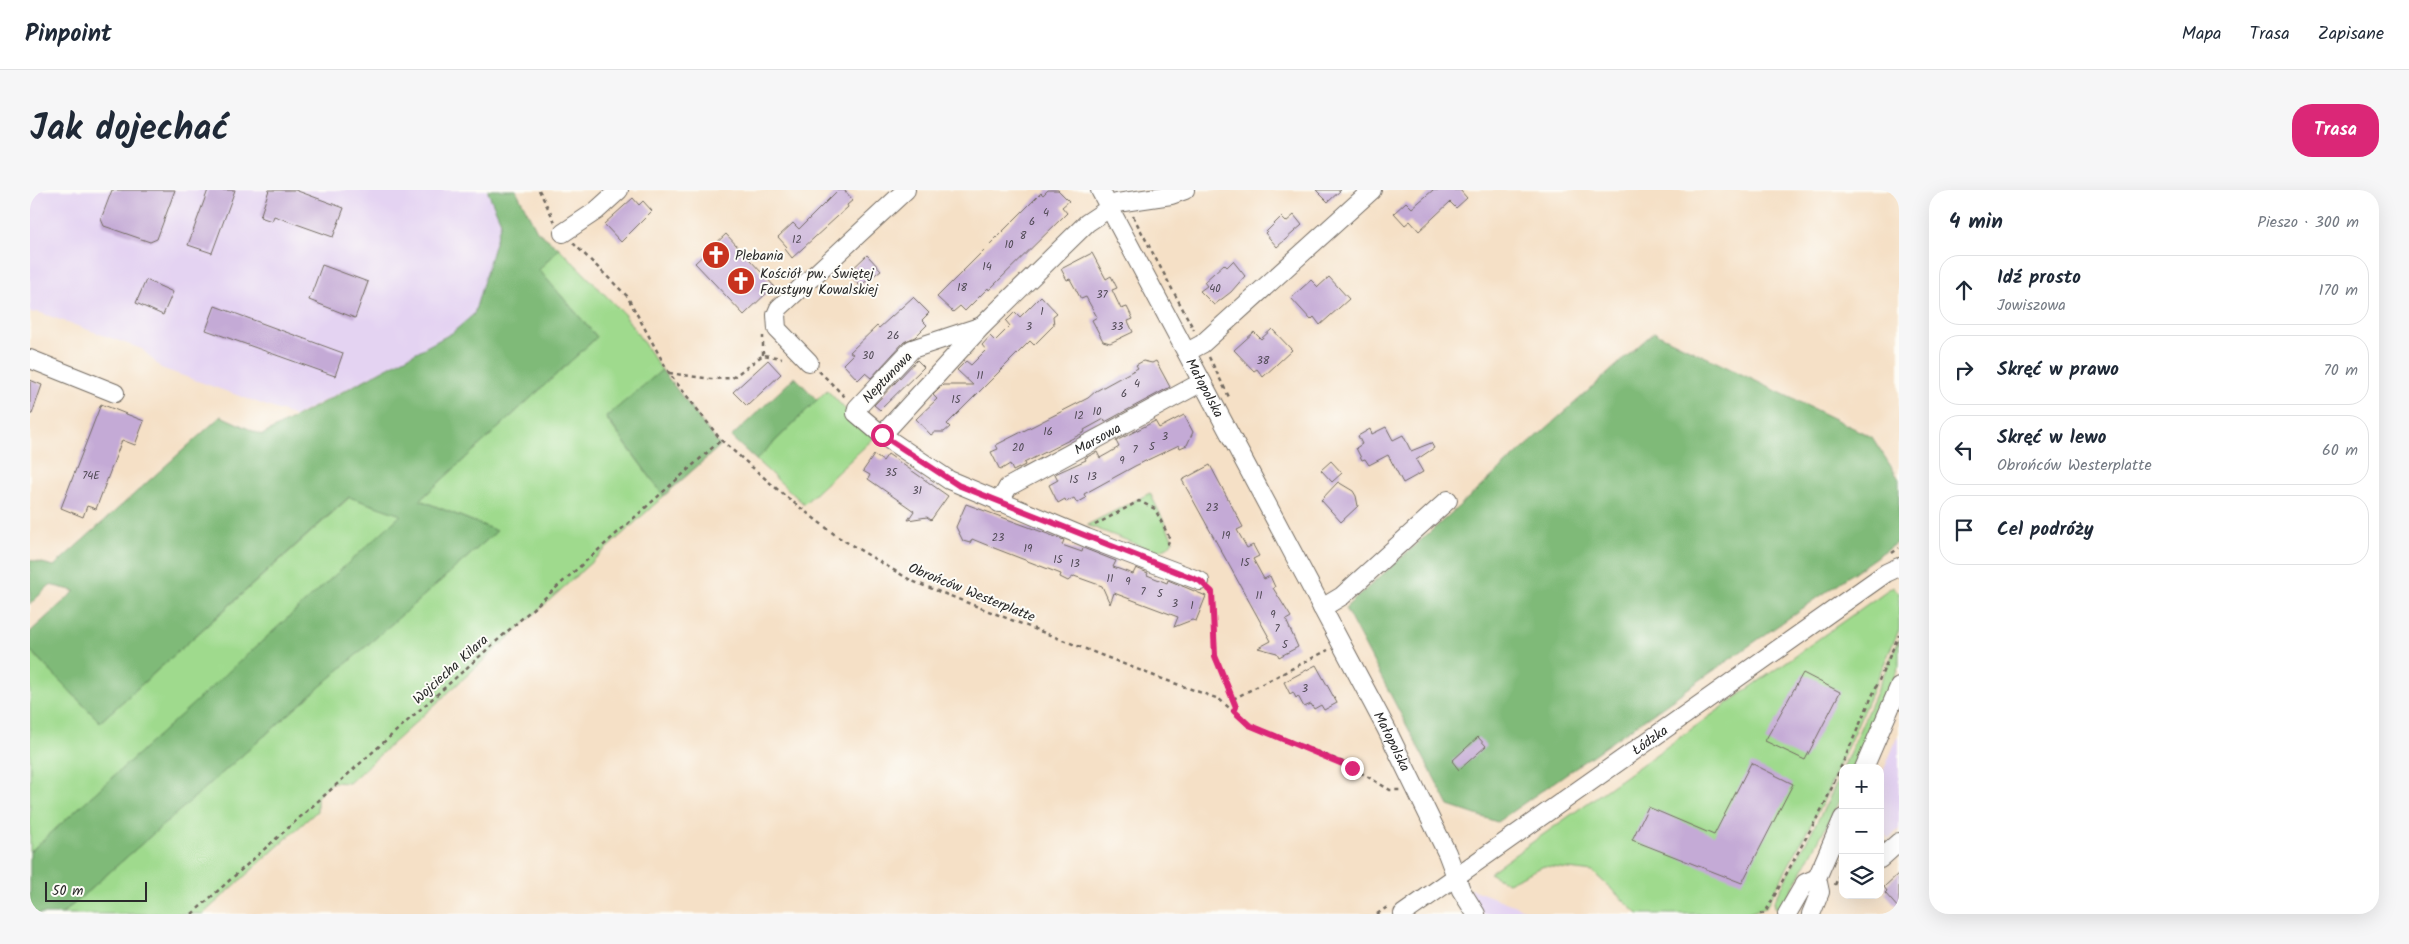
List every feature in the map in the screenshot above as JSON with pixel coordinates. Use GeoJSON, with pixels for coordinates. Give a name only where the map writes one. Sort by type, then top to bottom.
{"type":"FeatureCollection","features":[{"type":"Feature","properties":{"kind":"street"},"geometry":{"type":"LineString","coordinates":[[563,233],[596,211],[619,190]]}},
{"type":"Feature","properties":{"kind":"street"},"geometry":{"type":"LineString","coordinates":[[809,362],[777,329],[776,315],[779,308],[906,190]]}},
{"type":"Feature","properties":{"kind":"street","name":"Małopolska"},"geometry":{"type":"LineString","coordinates":[[1100,190],[1415,786],[1447,853],[1456,877],[1476,914]]}},
{"type":"Feature","properties":{"kind":"street","name":"Neptunowa"},"geometry":{"type":"LineString","coordinates":[[982,326],[912,349],[857,408],[856,413],[882,435],[982,326],[1087,223],[1109,207],[1126,201],[1185,190]]}},
{"type":"Feature","properties":{"kind":"street","name":"Małopolska"},"geometry":{"type":"LineString","coordinates":[[1186,352],[1202,344],[1372,190]]}},
{"type":"Feature","properties":{"kind":"street"},"geometry":{"type":"LineString","coordinates":[[30,359],[115,393]]}},
{"type":"Feature","properties":{"kind":"street","name":"Marsowa"},"geometry":{"type":"LineString","coordinates":[[999,502],[1008,486],[1202,382]]}},
{"type":"Feature","properties":{"kind":"street"},"geometry":{"type":"LineString","coordinates":[[882,435],[949,480],[1087,538],[1200,581]]}},
{"type":"Feature","properties":{"kind":"street"},"geometry":{"type":"LineString","coordinates":[[1322,608],[1342,596],[1448,500]]}},
{"type":"Feature","properties":{"kind":"street","name":"Łódzka"},"geometry":{"type":"LineString","coordinates":[[1403,914],[1886,573],[1899,567]]}},
{"type":"Feature","properties":{"kind":"street"},"geometry":{"type":"LineString","coordinates":[[1866,764],[1899,687]]}},
{"type":"Feature","properties":{"kind":"street"},"geometry":{"type":"LineString","coordinates":[[1811,914],[1820,892],[1817,878],[1839,827]]}},
{"type":"Feature","properties":{"kind":"street"},"geometry":{"type":"LineString","coordinates":[[1884,855],[1899,842]]}},
{"type":"Feature","properties":{"kind":"street"},"geometry":{"type":"LineString","coordinates":[[1787,914],[1805,883],[1817,878]]}},
{"type":"Feature","properties":{"kind":"path","name":"Obrońców Westerplatte"},"geometry":{"type":"LineString","coordinates":[[539,190],[551,216],[563,233],[627,296],[670,373],[721,440],[784,495],[838,537],[912,581],[1157,677],[1219,699],[1249,725],[1343,762],[1390,790],[1403,790],[1415,786]]}},
{"type":"Feature","properties":{"kind":"path"},"geometry":{"type":"LineString","coordinates":[[670,373],[711,379],[732,378],[763,355],[809,362],[857,408]]}},
{"type":"Feature","properties":{"kind":"path","name":"Wojciecha Kilara"},"geometry":{"type":"LineString","coordinates":[[192,914],[721,440]]}},
{"type":"Feature","properties":{"kind":"path"},"geometry":{"type":"LineString","coordinates":[[1087,538],[1092,527],[1139,501],[1155,509],[1170,539],[1166,547]]}},
{"type":"Feature","properties":{"kind":"path"},"geometry":{"type":"LineString","coordinates":[[1200,581],[1212,592],[1215,656],[1236,707],[1234,711]]}},
{"type":"Feature","properties":{"kind":"path"},"geometry":{"type":"LineString","coordinates":[[1760,914],[1765,913],[1825,803],[1899,635]]}},
{"type":"Feature","properties":{"kind":"path"},"geometry":{"type":"LineString","coordinates":[[1233,699],[1329,650]]}},
{"type":"Feature","properties":{"kind":"shaded area"},"geometry":{"type":"Polygon","coordinates":[[[30,190],[487,190],[501,222],[474,314],[452,333],[295,416],[161,368],[142,349],[38,312],[30,313],[30,190]]]}},
{"type":"Feature","properties":{"kind":"shaded area"},"geometry":{"type":"Polygon","coordinates":[[[1899,733],[1899,829],[1889,838],[1884,834],[1884,769],[1899,733]]]}},
{"type":"Feature","properties":{"kind":"shaded area"},"geometry":{"type":"Polygon","coordinates":[[[1471,889],[1537,914],[1483,914],[1471,894],[1471,889]]]}},
{"type":"Feature","properties":{"kind":"green space"},"geometry":{"type":"Polygon","coordinates":[[[487,190],[516,190],[537,231],[559,248],[539,270],[597,337],[420,500],[497,531],[62,914],[30,914],[30,852],[401,515],[349,497],[100,722],[30,650],[30,632],[75,591],[50,585],[30,604],[30,560],[54,566],[221,416],[262,435],[452,333],[474,314],[501,222],[487,190]]]}},
{"type":"Feature","properties":{"kind":"green space"},"geometry":{"type":"Polygon","coordinates":[[[559,248],[624,314],[662,370],[606,418],[664,496],[349,783],[332,782],[317,797],[317,811],[203,914],[62,914],[497,531],[420,500],[597,337],[539,270],[559,248]]]}},
{"type":"Feature","properties":{"kind":"green space"},"geometry":{"type":"Polygon","coordinates":[[[1654,332],[1872,437],[1899,479],[1899,541],[1497,822],[1449,806],[1345,608],[1654,332]]]}},
{"type":"Feature","properties":{"kind":"green space"},"geometry":{"type":"Polygon","coordinates":[[[662,370],[720,446],[664,496],[606,417],[662,370]]]}},
{"type":"Feature","properties":{"kind":"green space"},"geometry":{"type":"Polygon","coordinates":[[[795,377],[817,400],[756,460],[731,437],[795,377]]]}},
{"type":"Feature","properties":{"kind":"green space"},"geometry":{"type":"Polygon","coordinates":[[[827,390],[861,426],[875,437],[804,504],[756,460],[827,390]]]}},
{"type":"Feature","properties":{"kind":"green space"},"geometry":{"type":"Polygon","coordinates":[[[1150,493],[1173,540],[1169,546],[1157,552],[1087,525],[1150,493]]]}},
{"type":"Feature","properties":{"kind":"green space"},"geometry":{"type":"Polygon","coordinates":[[[350,497],[402,515],[30,852],[30,650],[100,722],[350,497]]]}},
{"type":"Feature","properties":{"kind":"green space"},"geometry":{"type":"Polygon","coordinates":[[[1893,586],[1899,593],[1899,630],[1823,802],[1766,907],[1746,914],[1638,914],[1593,872],[1544,866],[1508,883],[1489,873],[1893,586]]]}},
{"type":"Feature","properties":{"kind":"green space"},"geometry":{"type":"Polygon","coordinates":[[[1899,639],[1899,666],[1857,764],[1845,764],[1899,639]]]}},
{"type":"Feature","properties":{"kind":"green space"},"geometry":{"type":"Polygon","coordinates":[[[1839,778],[1839,802],[1781,910],[1775,907],[1774,901],[1839,778]]]}},
{"type":"Feature","properties":{"kind":"building"},"geometry":{"type":"Polygon","coordinates":[[[112,190],[175,190],[157,239],[150,242],[104,226],[101,219],[112,190]]]}},
{"type":"Feature","properties":{"kind":"building"},"geometry":{"type":"Polygon","coordinates":[[[208,190],[235,190],[212,253],[188,245],[208,190]]]}},
{"type":"Feature","properties":{"kind":"building"},"geometry":{"type":"Polygon","coordinates":[[[269,190],[295,190],[344,208],[333,237],[274,216],[272,221],[260,217],[269,190]]]}},
{"type":"Feature","properties":{"kind":"building"},"geometry":{"type":"Polygon","coordinates":[[[838,190],[844,190],[853,200],[847,205],[848,207],[792,258],[785,249],[787,247],[778,237],[793,223],[799,229],[838,190]]]}},
{"type":"Feature","properties":{"kind":"building"},"geometry":{"type":"Polygon","coordinates":[[[1048,190],[1058,190],[1069,201],[1062,207],[1067,213],[965,311],[960,306],[953,312],[937,297],[1041,193],[1043,195],[1048,190]]]}},
{"type":"Feature","properties":{"kind":"building"},"geometry":{"type":"Polygon","coordinates":[[[1316,190],[1341,190],[1328,202],[1316,190]]]}},
{"type":"Feature","properties":{"kind":"building"},"geometry":{"type":"Polygon","coordinates":[[[1433,190],[1460,190],[1467,198],[1456,208],[1450,202],[1419,231],[1410,221],[1405,225],[1394,213],[1406,202],[1412,208],[1433,190]]]}},
{"type":"Feature","properties":{"kind":"building"},"geometry":{"type":"Polygon","coordinates":[[[633,198],[639,205],[643,201],[652,211],[621,242],[604,224],[633,198]]]}},
{"type":"Feature","properties":{"kind":"building"},"geometry":{"type":"Polygon","coordinates":[[[1294,215],[1302,225],[1277,247],[1265,233],[1281,217],[1286,222],[1294,215]]]}},
{"type":"Feature","properties":{"kind":"building","name":"Kościół pw. Świętej Faustyny Kowalskiej"},"geometry":{"type":"Polygon","coordinates":[[[726,234],[774,286],[744,315],[695,263],[726,234]]]}},
{"type":"Feature","properties":{"kind":"building"},"geometry":{"type":"Polygon","coordinates":[[[1092,253],[1106,279],[1111,276],[1117,288],[1112,290],[1121,309],[1127,307],[1133,319],[1128,321],[1133,332],[1110,343],[1103,341],[1092,320],[1097,317],[1086,297],[1081,299],[1070,279],[1067,280],[1061,269],[1092,253]]]}},
{"type":"Feature","properties":{"kind":"building"},"geometry":{"type":"Polygon","coordinates":[[[867,255],[881,270],[860,286],[848,273],[867,255]]]}},
{"type":"Feature","properties":{"kind":"building"},"geometry":{"type":"Polygon","coordinates":[[[1233,261],[1245,276],[1231,292],[1214,305],[1200,291],[1207,286],[1204,282],[1224,264],[1227,267],[1233,261]]]}},
{"type":"Feature","properties":{"kind":"building"},"geometry":{"type":"Polygon","coordinates":[[[322,265],[368,282],[355,318],[309,300],[322,265]]]}},
{"type":"Feature","properties":{"kind":"building"},"geometry":{"type":"Polygon","coordinates":[[[1329,277],[1349,299],[1320,325],[1314,317],[1311,320],[1291,298],[1311,280],[1318,287],[1329,277]]]}},
{"type":"Feature","properties":{"kind":"building"},"geometry":{"type":"Polygon","coordinates":[[[146,280],[173,292],[163,315],[136,303],[146,280]]]}},
{"type":"Feature","properties":{"kind":"building"},"geometry":{"type":"Polygon","coordinates":[[[1041,296],[1057,313],[1053,316],[1054,325],[1034,345],[1030,341],[947,424],[950,427],[944,432],[935,432],[931,435],[916,419],[937,399],[933,395],[943,385],[973,385],[957,370],[966,361],[971,365],[986,350],[982,345],[990,336],[995,341],[1010,326],[1006,321],[1015,312],[1020,317],[1041,296]]]}},
{"type":"Feature","properties":{"kind":"building"},"geometry":{"type":"Polygon","coordinates":[[[913,297],[929,313],[922,320],[927,325],[915,337],[904,342],[871,378],[865,373],[858,380],[843,364],[853,354],[850,352],[877,326],[879,328],[913,297]]]}},
{"type":"Feature","properties":{"kind":"building"},"geometry":{"type":"Polygon","coordinates":[[[215,306],[343,353],[335,376],[206,330],[215,306]]]}},
{"type":"Feature","properties":{"kind":"building"},"geometry":{"type":"Polygon","coordinates":[[[1272,329],[1292,350],[1263,377],[1257,369],[1254,371],[1234,350],[1254,332],[1261,339],[1272,329]]]}},
{"type":"Feature","properties":{"kind":"building"},"geometry":{"type":"Polygon","coordinates":[[[768,360],[781,374],[747,406],[733,392],[768,360]]]}},
{"type":"Feature","properties":{"kind":"building"},"geometry":{"type":"Polygon","coordinates":[[[917,360],[924,367],[880,410],[874,405],[917,360]]]}},
{"type":"Feature","properties":{"kind":"building"},"geometry":{"type":"Polygon","coordinates":[[[1143,361],[1152,363],[1156,361],[1170,387],[1105,422],[1104,419],[1084,430],[1085,432],[1024,463],[1025,465],[1013,471],[1010,464],[1000,470],[991,452],[998,449],[996,445],[1088,398],[1096,391],[1138,368],[1136,365],[1143,361]]]}},
{"type":"Feature","properties":{"kind":"building"},"geometry":{"type":"Polygon","coordinates":[[[30,380],[42,385],[32,414],[30,414],[30,380]]]}},
{"type":"Feature","properties":{"kind":"building"},"geometry":{"type":"Polygon","coordinates":[[[101,404],[144,421],[135,445],[122,440],[96,509],[87,506],[83,517],[61,508],[101,404]]]}},
{"type":"Feature","properties":{"kind":"building"},"geometry":{"type":"Polygon","coordinates":[[[1184,415],[1193,432],[1187,445],[1180,448],[1179,445],[1135,466],[1084,494],[1086,498],[1077,503],[1074,498],[1066,502],[1065,499],[1058,503],[1049,485],[1058,480],[1055,474],[1086,460],[1085,458],[1097,452],[1100,458],[1119,447],[1116,441],[1155,421],[1159,428],[1184,415]]]}},
{"type":"Feature","properties":{"kind":"building"},"geometry":{"type":"Polygon","coordinates":[[[1386,427],[1393,440],[1403,435],[1411,451],[1431,443],[1434,448],[1416,460],[1423,472],[1403,483],[1388,455],[1369,465],[1365,459],[1362,460],[1356,448],[1362,444],[1358,436],[1370,429],[1372,434],[1386,427]]]}},
{"type":"Feature","properties":{"kind":"building"},"geometry":{"type":"Polygon","coordinates":[[[888,454],[948,496],[931,520],[927,517],[908,520],[914,511],[868,479],[870,475],[863,471],[874,455],[883,461],[888,454]]]}},
{"type":"Feature","properties":{"kind":"building"},"geometry":{"type":"Polygon","coordinates":[[[1331,461],[1342,473],[1332,482],[1321,470],[1331,461]]]}},
{"type":"Feature","properties":{"kind":"building"},"geometry":{"type":"Polygon","coordinates":[[[1210,465],[1243,527],[1237,530],[1247,548],[1253,545],[1259,556],[1253,559],[1264,579],[1270,576],[1275,587],[1273,588],[1291,617],[1286,620],[1298,647],[1279,657],[1277,653],[1258,648],[1271,641],[1182,480],[1210,465]]]}},
{"type":"Feature","properties":{"kind":"building"},"geometry":{"type":"Polygon","coordinates":[[[1338,482],[1353,491],[1358,506],[1341,522],[1321,500],[1338,482]]]}},
{"type":"Feature","properties":{"kind":"building"},"geometry":{"type":"Polygon","coordinates":[[[966,504],[1064,540],[1062,545],[1082,552],[1083,548],[1116,561],[1113,567],[1133,574],[1136,568],[1148,573],[1147,575],[1167,583],[1168,580],[1206,596],[1196,621],[1192,620],[1174,627],[1178,617],[1114,593],[1110,604],[1102,586],[1074,576],[1068,581],[1060,577],[1061,574],[972,539],[970,543],[963,541],[956,527],[966,504]]]}},
{"type":"Feature","properties":{"kind":"building"},"geometry":{"type":"Polygon","coordinates":[[[1316,665],[1337,703],[1324,710],[1321,705],[1314,709],[1311,704],[1304,707],[1298,696],[1296,698],[1293,692],[1290,694],[1284,682],[1316,665]]]}},
{"type":"Feature","properties":{"kind":"building"},"geometry":{"type":"Polygon","coordinates":[[[1803,673],[1840,692],[1805,760],[1765,741],[1803,673]]]}},
{"type":"Feature","properties":{"kind":"building"},"geometry":{"type":"Polygon","coordinates":[[[1478,737],[1486,746],[1459,770],[1452,761],[1478,737]]]}},
{"type":"Feature","properties":{"kind":"building"},"geometry":{"type":"Polygon","coordinates":[[[1751,763],[1793,784],[1742,883],[1632,840],[1648,807],[1714,835],[1751,763]]]}},
{"type":"Feature","properties":{"kind":"building"},"geometry":{"type":"Polygon","coordinates":[[[1899,873],[1899,909],[1885,893],[1887,891],[1884,887],[1899,873]]]}},
{"type":"Feature","properties":{"kind":"place","name":"Plebania"},"geometry":{"type":"Point","coordinates":[716,255]}},
{"type":"Feature","properties":{"kind":"place","name":"Kościół pw. Świętej Faustyny Kowalskiej"},"geometry":{"type":"Point","coordinates":[741,281]}},
{"type":"Feature","properties":{"kind":"route"},"geometry":{"type":"LineString","coordinates":[[882,435],[958,485],[1087,538],[1200,581],[1212,592],[1215,656],[1236,707],[1234,711],[1249,725],[1343,762],[1352,768]]}}]}
